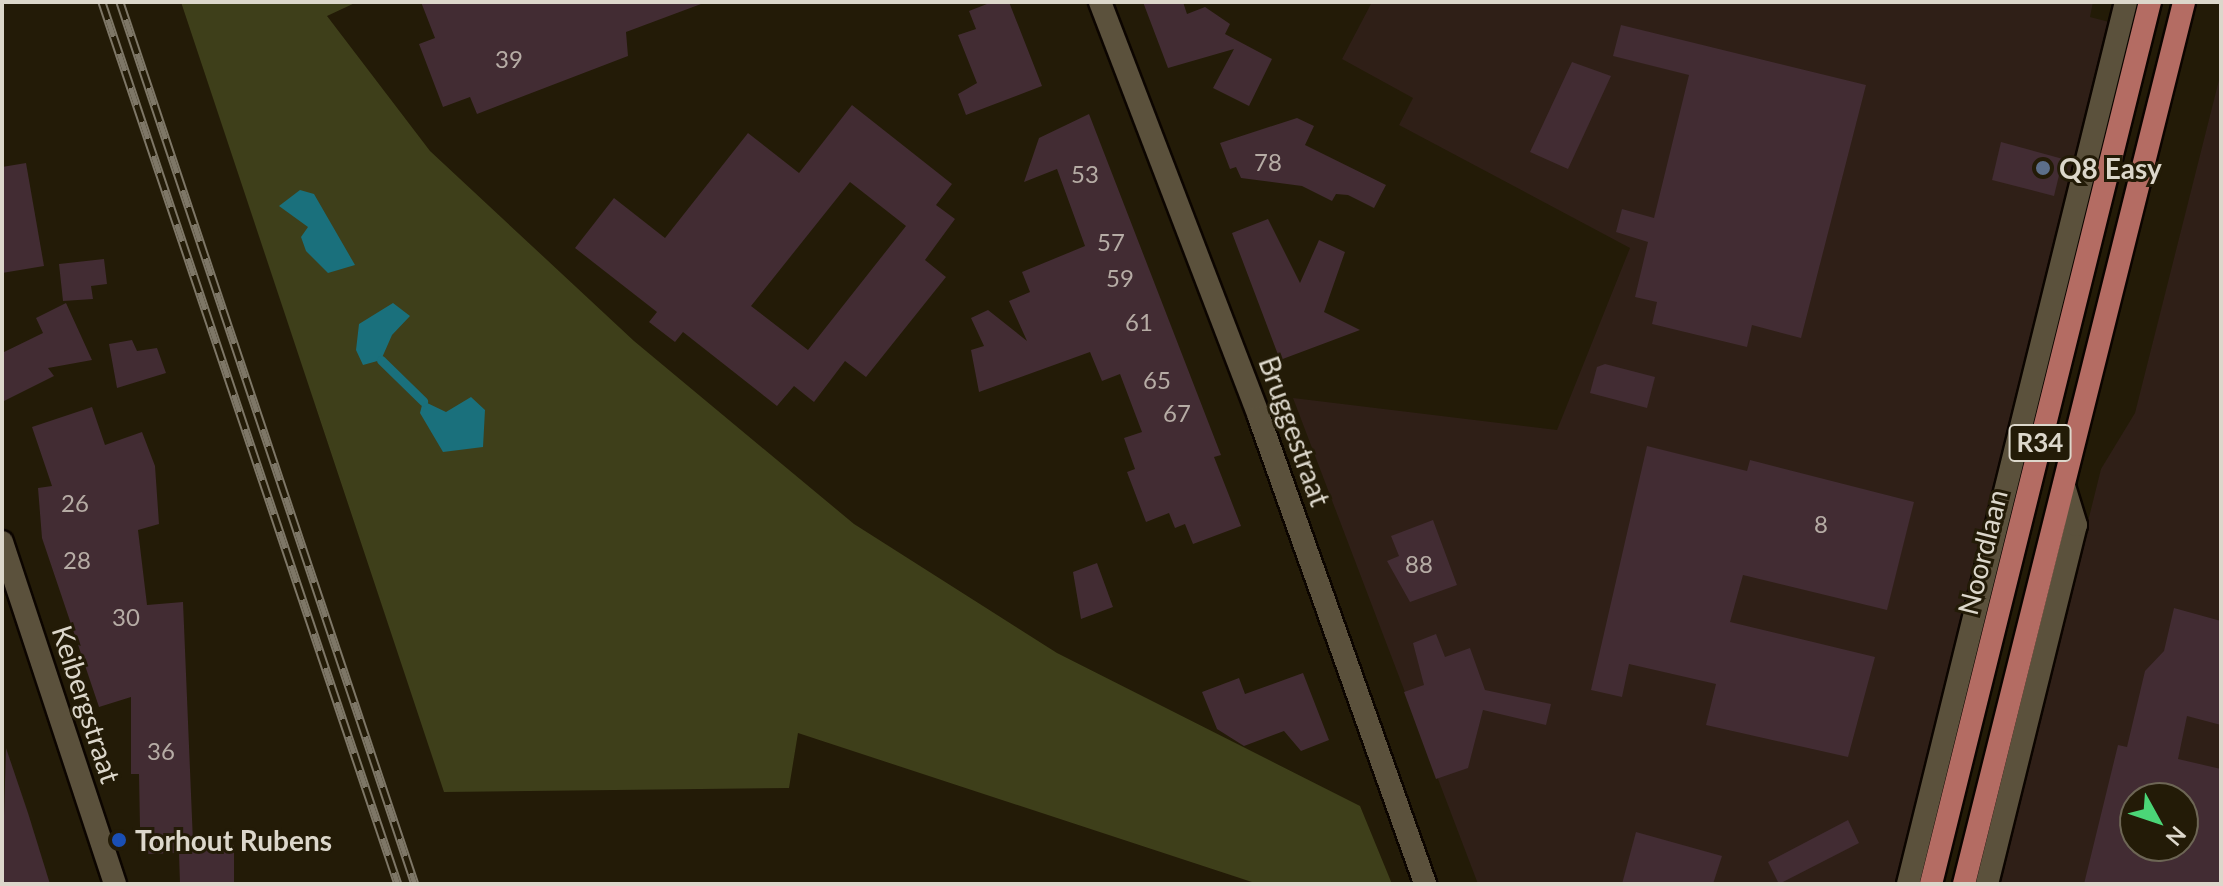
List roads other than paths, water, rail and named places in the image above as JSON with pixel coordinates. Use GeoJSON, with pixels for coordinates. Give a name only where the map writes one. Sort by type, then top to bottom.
{"type":"FeatureCollection","features":[{"type":"Feature","properties":{"kind":"main road","name":"Noordlaan"},"geometry":{"type":"LineString","coordinates":[[1931,884],[2150,2]]}},
{"type":"Feature","properties":{"kind":"main road","name":"R34"},"geometry":{"type":"LineString","coordinates":[[1964,884],[2184,2]]}},
{"type":"Feature","properties":{"kind":"street","name":"Bruggestraat"},"geometry":{"type":"LineString","coordinates":[[1100,2],[1259,417],[1425,884]]}},
{"type":"Feature","properties":{"kind":"street","name":"Noordlaan"},"geometry":{"type":"LineString","coordinates":[[1908,884],[2126,2]]}},
{"type":"Feature","properties":{"kind":"street"},"geometry":{"type":"LineString","coordinates":[[1987,884],[2076,525],[2064,486]]}},
{"type":"Feature","properties":{"kind":"street","name":"Keibergstraat"},"geometry":{"type":"LineString","coordinates":[[2,542],[115,884]]}},
{"type":"Feature","properties":{"kind":"water"},"geometry":{"type":"Polygon","coordinates":[[[300,190],[314,194],[355,265],[328,273],[306,251],[301,237],[308,227],[279,206],[300,190]]]}},
{"type":"Feature","properties":{"kind":"water"},"geometry":{"type":"Polygon","coordinates":[[[393,303],[410,316],[392,335],[381,360],[363,365],[356,350],[359,324],[393,303]]]}},
{"type":"Feature","properties":{"kind":"water"},"geometry":{"type":"Polygon","coordinates":[[[471,397],[485,410],[483,447],[443,452],[420,413],[423,401],[446,412],[471,397]]]}},
{"type":"Feature","properties":{"kind":"waterway"},"geometry":{"type":"LineString","coordinates":[[381,360],[423,401]]}},
{"type":"Feature","properties":{"kind":"railway"},"geometry":{"type":"LineString","coordinates":[[102,2],[398,884]]}},
{"type":"Feature","properties":{"kind":"railway"},"geometry":{"type":"LineString","coordinates":[[120,2],[415,884]]}},
{"type":"Feature","properties":{"kind":"place","name":"Q8 Easy"},"geometry":{"type":"Point","coordinates":[2043,168]}},
{"type":"Feature","properties":{"kind":"place","name":"Torhout Rubens"},"geometry":{"type":"Point","coordinates":[119,840]}}]}
